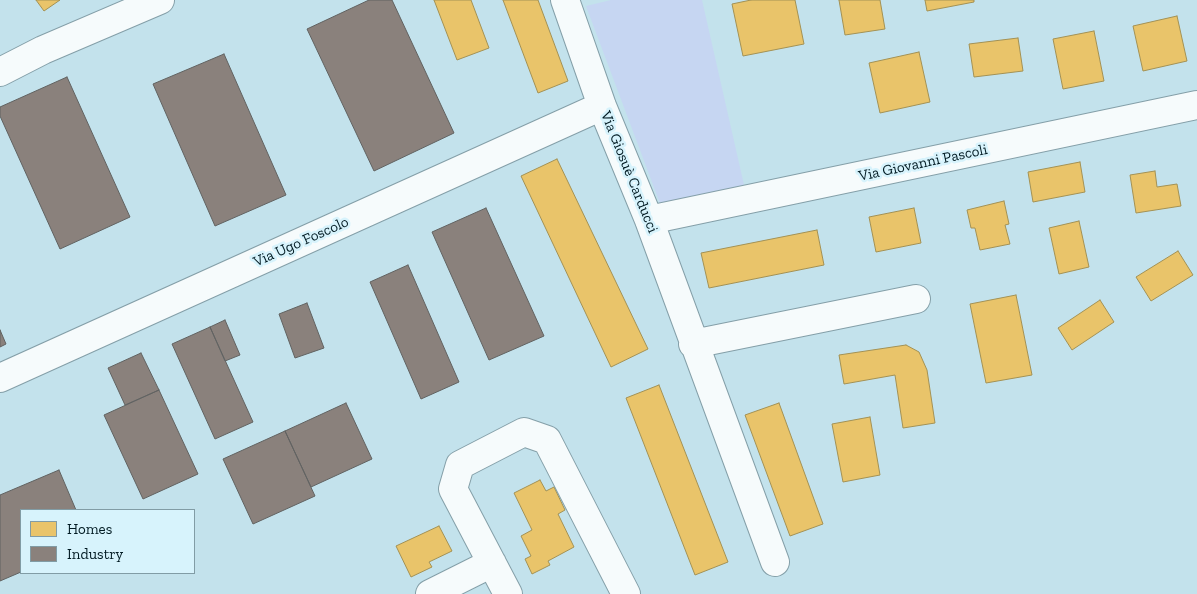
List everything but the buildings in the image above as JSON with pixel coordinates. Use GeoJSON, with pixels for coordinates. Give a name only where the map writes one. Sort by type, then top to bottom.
{"type":"FeatureCollection","features":[{"type":"Feature","properties":{"kind":"street"},"geometry":{"type":"LineString","coordinates":[[0,72],[43,50],[160,0]]}},
{"type":"Feature","properties":{"kind":"street","name":"Via Giosuè Carducci"},"geometry":{"type":"LineString","coordinates":[[565,0],[602,106],[649,220],[693,344],[775,562]]}},
{"type":"Feature","properties":{"kind":"street","name":"Via Giovanni Pascoli"},"geometry":{"type":"LineString","coordinates":[[649,220],[1197,105]]}},
{"type":"Feature","properties":{"kind":"street","name":"Via Ugo Foscolo"},"geometry":{"type":"LineString","coordinates":[[0,378],[602,106]]}},
{"type":"Feature","properties":{"kind":"street"},"geometry":{"type":"LineString","coordinates":[[693,344],[916,299]]}},
{"type":"Feature","properties":{"kind":"street"},"geometry":{"type":"LineString","coordinates":[[508,594],[453,490],[460,465],[524,432],[547,440],[626,594]]}},
{"type":"Feature","properties":{"kind":"street"},"geometry":{"type":"LineString","coordinates":[[430,594],[492,562]]}},
{"type":"Feature","properties":{"kind":"shaded area"},"geometry":{"type":"Polygon","coordinates":[[[611,0],[702,0],[744,185],[661,206],[586,6],[611,0]]]}}]}
